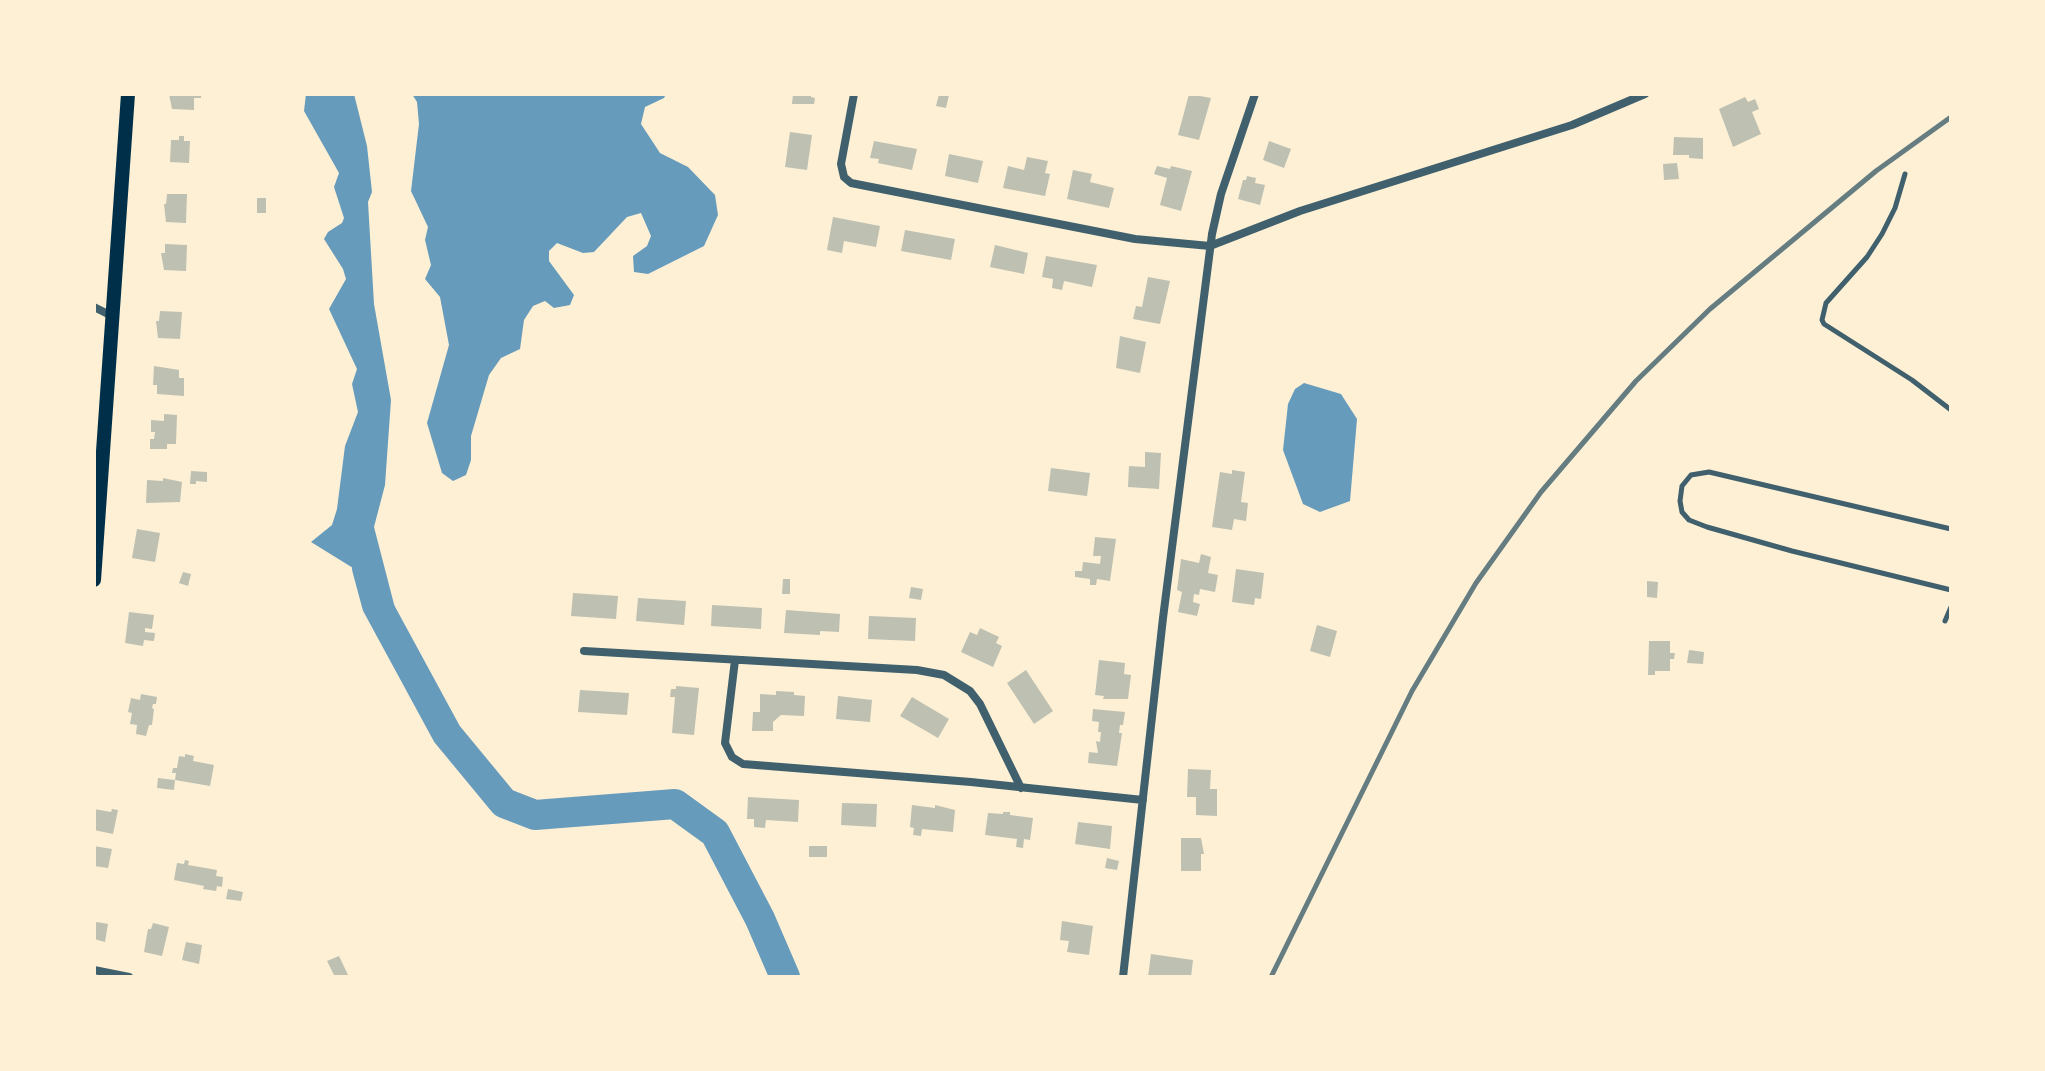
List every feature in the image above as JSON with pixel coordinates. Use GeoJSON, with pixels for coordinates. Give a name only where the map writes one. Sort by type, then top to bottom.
{"type":"FeatureCollection","features":[{"type":"Feature","properties":{"kind":"main road"},"geometry":{"type":"LineString","coordinates":[[94,580],[128,94]]}},
{"type":"Feature","properties":{"kind":"street"},"geometry":{"type":"LineString","coordinates":[[854,94],[840,169],[851,183],[1135,239],[1210,246],[1300,211],[1572,125],[1645,94]]}},
{"type":"Feature","properties":{"kind":"street"},"geometry":{"type":"LineString","coordinates":[[1123,977],[1163,618],[1210,246],[1217,208],[1255,94]]}},
{"type":"Feature","properties":{"kind":"street"},"geometry":{"type":"LineString","coordinates":[[94,307],[114,317]]}},
{"type":"Feature","properties":{"kind":"street"},"geometry":{"type":"LineString","coordinates":[[584,651],[917,670],[954,679],[970,691],[980,704],[1021,788]]}},
{"type":"Feature","properties":{"kind":"street"},"geometry":{"type":"LineString","coordinates":[[735,660],[725,743],[732,757],[743,764],[1143,800]]}},
{"type":"Feature","properties":{"kind":"street"},"geometry":{"type":"LineString","coordinates":[[94,970],[129,977]]}},
{"type":"Feature","properties":{"kind":"lane"},"geometry":{"type":"LineString","coordinates":[[1905,174],[1895,208],[1882,234],[1867,257],[1826,303],[1822,320],[1951,410]]}},
{"type":"Feature","properties":{"kind":"lane"},"geometry":{"type":"LineString","coordinates":[[1951,529],[1709,472],[1691,475],[1682,486],[1680,501],[1682,512],[1689,520],[1707,527],[1951,590]]}},
{"type":"Feature","properties":{"kind":"lane"},"geometry":{"type":"LineString","coordinates":[[1945,621],[1951,607]]}},
{"type":"Feature","properties":{"kind":"water"},"geometry":{"type":"Polygon","coordinates":[[[306,94],[354,94],[367,146],[372,192],[368,202],[374,304],[391,400],[385,485],[374,527],[395,608],[377,605],[353,568],[311,542],[332,525],[345,446],[358,412],[352,384],[357,369],[329,309],[346,279],[324,239],[344,218],[334,187],[339,173],[304,111],[306,94]]]}},
{"type":"Feature","properties":{"kind":"water"},"geometry":{"type":"Polygon","coordinates":[[[412,94],[666,94],[645,107],[641,124],[660,153],[688,167],[715,195],[718,215],[704,246],[648,274],[634,272],[633,256],[647,246],[651,236],[641,213],[627,217],[594,252],[583,253],[557,243],[549,251],[549,261],[574,295],[570,305],[554,308],[545,301],[533,306],[524,320],[520,349],[501,358],[489,375],[471,436],[471,460],[466,475],[453,481],[442,473],[427,423],[449,345],[440,297],[425,279],[431,265],[425,240],[428,227],[411,191],[419,124],[417,102],[412,94]]]}},
{"type":"Feature","properties":{"kind":"water"},"geometry":{"type":"Polygon","coordinates":[[[1304,383],[1341,394],[1357,419],[1350,501],[1320,512],[1303,504],[1283,450],[1288,404],[1295,389],[1304,383]]]}},
{"type":"Feature","properties":{"kind":"building"},"geometry":{"type":"Polygon","coordinates":[[[169,94],[201,94],[201,98],[194,98],[194,110],[172,109],[169,94]]]}},
{"type":"Feature","properties":{"kind":"building"},"geometry":{"type":"Polygon","coordinates":[[[793,94],[811,94],[815,98],[814,104],[792,104],[793,94]]]}},
{"type":"Feature","properties":{"kind":"building"},"geometry":{"type":"Polygon","coordinates":[[[939,94],[949,95],[946,108],[936,106],[939,94]]]}},
{"type":"Feature","properties":{"kind":"building"},"geometry":{"type":"Polygon","coordinates":[[[1189,94],[1211,98],[1199,140],[1178,135],[1189,94]]]}},
{"type":"Feature","properties":{"kind":"building"},"geometry":{"type":"Polygon","coordinates":[[[1745,97],[1748,102],[1755,99],[1759,109],[1752,112],[1761,134],[1733,147],[1719,109],[1745,97]]]}},
{"type":"Feature","properties":{"kind":"building"},"geometry":{"type":"Polygon","coordinates":[[[790,132],[812,135],[807,170],[785,167],[790,132]]]}},
{"type":"Feature","properties":{"kind":"building"},"geometry":{"type":"Polygon","coordinates":[[[179,136],[184,136],[184,141],[190,141],[189,163],[170,162],[171,140],[179,140],[179,136]]]}},
{"type":"Feature","properties":{"kind":"building"},"geometry":{"type":"Polygon","coordinates":[[[1674,137],[1703,138],[1703,159],[1673,155],[1674,137]]]}},
{"type":"Feature","properties":{"kind":"building"},"geometry":{"type":"Polygon","coordinates":[[[874,141],[917,149],[912,170],[878,163],[879,159],[870,158],[874,141]]]}},
{"type":"Feature","properties":{"kind":"building"},"geometry":{"type":"Polygon","coordinates":[[[1269,141],[1291,149],[1284,168],[1263,160],[1269,141]]]}},
{"type":"Feature","properties":{"kind":"building"},"geometry":{"type":"Polygon","coordinates":[[[949,154],[983,161],[978,183],[945,176],[949,154]]]}},
{"type":"Feature","properties":{"kind":"building"},"geometry":{"type":"Polygon","coordinates":[[[1027,157],[1048,161],[1045,173],[1050,174],[1045,196],[1003,188],[1008,166],[1024,170],[1027,157]]]}},
{"type":"Feature","properties":{"kind":"building"},"geometry":{"type":"Polygon","coordinates":[[[1677,163],[1679,179],[1664,180],[1663,164],[1677,163]]]}},
{"type":"Feature","properties":{"kind":"building"},"geometry":{"type":"Polygon","coordinates":[[[1157,166],[1192,171],[1181,211],[1160,205],[1167,178],[1154,174],[1157,166]]]}},
{"type":"Feature","properties":{"kind":"building"},"geometry":{"type":"Polygon","coordinates":[[[1073,170],[1092,174],[1090,182],[1114,188],[1109,208],[1067,199],[1073,170]]]}},
{"type":"Feature","properties":{"kind":"building"},"geometry":{"type":"Polygon","coordinates":[[[1247,176],[1256,178],[1255,183],[1265,185],[1260,205],[1238,199],[1247,176]]]}},
{"type":"Feature","properties":{"kind":"building"},"geometry":{"type":"Polygon","coordinates":[[[167,194],[187,194],[186,223],[166,222],[164,204],[167,194]]]}},
{"type":"Feature","properties":{"kind":"building"},"geometry":{"type":"Polygon","coordinates":[[[257,198],[266,198],[266,213],[257,213],[257,198]]]}},
{"type":"Feature","properties":{"kind":"building"},"geometry":{"type":"Polygon","coordinates":[[[833,217],[880,226],[876,247],[844,241],[842,253],[827,250],[833,217]]]}},
{"type":"Feature","properties":{"kind":"building"},"geometry":{"type":"Polygon","coordinates":[[[905,230],[955,239],[951,260],[901,251],[905,230]]]}},
{"type":"Feature","properties":{"kind":"building"},"geometry":{"type":"Polygon","coordinates":[[[165,244],[187,245],[186,271],[164,270],[161,253],[165,253],[165,244]]]}},
{"type":"Feature","properties":{"kind":"building"},"geometry":{"type":"Polygon","coordinates":[[[995,245],[1028,253],[1024,274],[990,267],[995,245]]]}},
{"type":"Feature","properties":{"kind":"building"},"geometry":{"type":"Polygon","coordinates":[[[1046,256],[1097,265],[1092,287],[1064,281],[1062,290],[1052,288],[1053,279],[1042,277],[1046,256]]]}},
{"type":"Feature","properties":{"kind":"building"},"geometry":{"type":"Polygon","coordinates":[[[1148,277],[1170,281],[1160,324],[1133,319],[1136,306],[1142,307],[1148,277]]]}},
{"type":"Feature","properties":{"kind":"building"},"geometry":{"type":"Polygon","coordinates":[[[160,311],[182,312],[180,339],[158,338],[156,321],[159,321],[160,311]]]}},
{"type":"Feature","properties":{"kind":"building"},"geometry":{"type":"Polygon","coordinates":[[[1120,336],[1146,342],[1140,373],[1116,368],[1120,336]]]}},
{"type":"Feature","properties":{"kind":"building"},"geometry":{"type":"Polygon","coordinates":[[[154,366],[179,370],[179,378],[184,378],[184,396],[157,394],[157,385],[153,385],[154,366]]]}},
{"type":"Feature","properties":{"kind":"building"},"geometry":{"type":"Polygon","coordinates":[[[164,414],[177,415],[176,444],[167,444],[167,449],[150,449],[150,439],[154,439],[155,432],[151,432],[151,420],[164,421],[164,414]]]}},
{"type":"Feature","properties":{"kind":"building"},"geometry":{"type":"Polygon","coordinates":[[[1145,452],[1161,453],[1159,489],[1128,487],[1129,466],[1145,467],[1145,452]]]}},
{"type":"Feature","properties":{"kind":"building"},"geometry":{"type":"Polygon","coordinates":[[[1051,468],[1090,473],[1087,496],[1048,491],[1051,468]]]}},
{"type":"Feature","properties":{"kind":"building"},"geometry":{"type":"Polygon","coordinates":[[[1232,470],[1245,472],[1241,502],[1248,503],[1246,521],[1234,519],[1232,530],[1212,527],[1220,472],[1232,474],[1232,470]]]}},
{"type":"Feature","properties":{"kind":"building"},"geometry":{"type":"Polygon","coordinates":[[[191,471],[207,472],[207,482],[190,484],[191,471]]]}},
{"type":"Feature","properties":{"kind":"building"},"geometry":{"type":"Polygon","coordinates":[[[163,478],[182,482],[180,502],[146,503],[147,480],[163,481],[163,478]]]}},
{"type":"Feature","properties":{"kind":"building"},"geometry":{"type":"Polygon","coordinates":[[[137,529],[160,533],[155,562],[132,558],[137,529]]]}},
{"type":"Feature","properties":{"kind":"building"},"geometry":{"type":"Polygon","coordinates":[[[1095,537],[1116,539],[1110,581],[1097,579],[1096,585],[1090,585],[1090,579],[1075,577],[1075,571],[1082,571],[1083,562],[1100,564],[1101,556],[1093,556],[1095,537]]]}},
{"type":"Feature","properties":{"kind":"building"},"geometry":{"type":"Polygon","coordinates":[[[1201,554],[1211,557],[1208,573],[1218,575],[1215,592],[1200,589],[1199,595],[1194,594],[1193,602],[1200,604],[1197,616],[1178,612],[1182,592],[1177,590],[1181,559],[1199,563],[1201,554]]]}},
{"type":"Feature","properties":{"kind":"building"},"geometry":{"type":"Polygon","coordinates":[[[1236,569],[1264,573],[1261,599],[1255,598],[1254,605],[1232,602],[1236,569]]]}},
{"type":"Feature","properties":{"kind":"building"},"geometry":{"type":"Polygon","coordinates":[[[183,572],[191,574],[188,586],[179,583],[183,572]]]}},
{"type":"Feature","properties":{"kind":"building"},"geometry":{"type":"Polygon","coordinates":[[[783,579],[790,579],[790,594],[782,594],[783,579]]]}},
{"type":"Feature","properties":{"kind":"building"},"geometry":{"type":"Polygon","coordinates":[[[1647,581],[1658,582],[1657,598],[1647,597],[1647,581]]]}},
{"type":"Feature","properties":{"kind":"building"},"geometry":{"type":"Polygon","coordinates":[[[911,587],[923,589],[921,600],[909,598],[911,587]]]}},
{"type":"Feature","properties":{"kind":"building"},"geometry":{"type":"Polygon","coordinates":[[[573,593],[618,596],[616,619],[571,616],[573,593]]]}},
{"type":"Feature","properties":{"kind":"building"},"geometry":{"type":"Polygon","coordinates":[[[638,598],[686,601],[684,625],[636,621],[638,598]]]}},
{"type":"Feature","properties":{"kind":"building"},"geometry":{"type":"Polygon","coordinates":[[[712,605],[762,608],[761,629],[711,626],[712,605]]]}},
{"type":"Feature","properties":{"kind":"building"},"geometry":{"type":"Polygon","coordinates":[[[786,610],[840,614],[839,632],[820,631],[820,635],[784,633],[786,610]]]}},
{"type":"Feature","properties":{"kind":"building"},"geometry":{"type":"Polygon","coordinates":[[[129,612],[154,615],[152,629],[145,628],[145,632],[155,633],[154,641],[144,640],[143,646],[125,643],[129,612]]]}},
{"type":"Feature","properties":{"kind":"building"},"geometry":{"type":"Polygon","coordinates":[[[869,616],[916,618],[915,641],[868,639],[869,616]]]}},
{"type":"Feature","properties":{"kind":"building"},"geometry":{"type":"Polygon","coordinates":[[[1317,625],[1337,631],[1330,657],[1310,651],[1317,625]]]}},
{"type":"Feature","properties":{"kind":"building"},"geometry":{"type":"Polygon","coordinates":[[[980,628],[999,637],[996,643],[1002,646],[993,667],[961,652],[970,632],[977,635],[980,628]]]}},
{"type":"Feature","properties":{"kind":"building"},"geometry":{"type":"Polygon","coordinates":[[[1649,641],[1670,641],[1670,653],[1675,653],[1674,659],[1670,659],[1670,671],[1655,671],[1655,675],[1648,675],[1649,641]]]}},
{"type":"Feature","properties":{"kind":"building"},"geometry":{"type":"Polygon","coordinates":[[[1689,650],[1704,652],[1703,664],[1687,663],[1689,650]]]}},
{"type":"Feature","properties":{"kind":"building"},"geometry":{"type":"Polygon","coordinates":[[[1099,660],[1125,663],[1124,674],[1131,675],[1128,699],[1103,699],[1104,696],[1095,695],[1099,660]]]}},
{"type":"Feature","properties":{"kind":"building"},"geometry":{"type":"Polygon","coordinates":[[[1026,670],[1053,711],[1034,724],[1007,683],[1026,670]]]}},
{"type":"Feature","properties":{"kind":"building"},"geometry":{"type":"Polygon","coordinates":[[[676,686],[699,688],[694,735],[672,733],[675,697],[670,697],[671,689],[676,689],[676,686]]]}},
{"type":"Feature","properties":{"kind":"building"},"geometry":{"type":"Polygon","coordinates":[[[580,690],[629,693],[627,715],[578,712],[580,690]]]}},
{"type":"Feature","properties":{"kind":"building"},"geometry":{"type":"Polygon","coordinates":[[[776,691],[805,696],[804,716],[781,715],[773,722],[773,731],[752,731],[753,712],[760,712],[760,694],[776,695],[776,691]]]}},
{"type":"Feature","properties":{"kind":"building"},"geometry":{"type":"Polygon","coordinates":[[[141,694],[157,697],[152,708],[152,725],[149,725],[146,736],[136,734],[137,725],[130,724],[132,713],[128,712],[131,698],[140,700],[141,694]]]}},
{"type":"Feature","properties":{"kind":"building"},"geometry":{"type":"Polygon","coordinates":[[[838,696],[872,700],[870,722],[836,719],[838,696]]]}},
{"type":"Feature","properties":{"kind":"building"},"geometry":{"type":"Polygon","coordinates":[[[912,697],[949,719],[938,738],[900,716],[912,697]]]}},
{"type":"Feature","properties":{"kind":"building"},"geometry":{"type":"Polygon","coordinates":[[[1093,709],[1125,712],[1123,725],[1120,725],[1119,733],[1122,733],[1117,766],[1088,763],[1089,752],[1098,753],[1096,741],[1100,742],[1101,732],[1098,732],[1099,722],[1092,721],[1093,709]]]}},
{"type":"Feature","properties":{"kind":"building"},"geometry":{"type":"Polygon","coordinates":[[[185,754],[194,756],[193,761],[214,765],[210,786],[175,780],[173,768],[177,768],[179,756],[185,757],[185,754]]]}},
{"type":"Feature","properties":{"kind":"building"},"geometry":{"type":"Polygon","coordinates":[[[1188,769],[1211,770],[1210,789],[1217,789],[1217,816],[1196,815],[1196,797],[1187,797],[1188,769]]]}},
{"type":"Feature","properties":{"kind":"building"},"geometry":{"type":"Polygon","coordinates":[[[158,778],[175,780],[174,790],[157,788],[158,778]]]}},
{"type":"Feature","properties":{"kind":"building"},"geometry":{"type":"Polygon","coordinates":[[[748,797],[799,800],[798,822],[766,820],[765,828],[754,827],[754,819],[747,819],[748,797]]]}},
{"type":"Feature","properties":{"kind":"building"},"geometry":{"type":"Polygon","coordinates":[[[842,803],[877,804],[876,827],[841,825],[842,803]]]}},
{"type":"Feature","properties":{"kind":"building"},"geometry":{"type":"Polygon","coordinates":[[[912,805],[935,808],[935,805],[955,810],[953,832],[922,829],[921,836],[913,835],[914,828],[910,827],[912,805]]]}},
{"type":"Feature","properties":{"kind":"building"},"geometry":{"type":"Polygon","coordinates":[[[94,809],[118,810],[113,834],[94,830],[94,809]]]}},
{"type":"Feature","properties":{"kind":"building"},"geometry":{"type":"Polygon","coordinates":[[[1003,812],[1033,818],[1030,840],[1024,839],[1023,848],[1016,847],[1017,839],[985,835],[988,813],[1003,812]]]}},
{"type":"Feature","properties":{"kind":"building"},"geometry":{"type":"Polygon","coordinates":[[[1078,822],[1112,826],[1110,849],[1075,844],[1078,822]]]}},
{"type":"Feature","properties":{"kind":"building"},"geometry":{"type":"Polygon","coordinates":[[[1181,838],[1201,838],[1204,854],[1201,854],[1201,871],[1181,871],[1181,838]]]}},
{"type":"Feature","properties":{"kind":"building"},"geometry":{"type":"Polygon","coordinates":[[[94,846],[112,849],[108,868],[94,866],[94,846]]]}},
{"type":"Feature","properties":{"kind":"building"},"geometry":{"type":"Polygon","coordinates":[[[809,846],[827,846],[827,857],[809,857],[809,846]]]}},
{"type":"Feature","properties":{"kind":"building"},"geometry":{"type":"Polygon","coordinates":[[[1107,858],[1119,861],[1117,870],[1105,868],[1107,858]]]}},
{"type":"Feature","properties":{"kind":"building"},"geometry":{"type":"Polygon","coordinates":[[[185,860],[189,861],[188,865],[217,870],[216,876],[223,877],[222,887],[217,886],[216,891],[174,880],[177,863],[184,864],[185,860]]]}},
{"type":"Feature","properties":{"kind":"building"},"geometry":{"type":"Polygon","coordinates":[[[228,889],[243,892],[241,901],[226,899],[228,889]]]}},
{"type":"Feature","properties":{"kind":"building"},"geometry":{"type":"Polygon","coordinates":[[[1062,921],[1093,926],[1089,955],[1067,952],[1069,941],[1060,940],[1062,921]]]}},
{"type":"Feature","properties":{"kind":"building"},"geometry":{"type":"Polygon","coordinates":[[[153,923],[169,927],[162,956],[144,952],[148,929],[153,923]]]}},
{"type":"Feature","properties":{"kind":"building"},"geometry":{"type":"Polygon","coordinates":[[[94,924],[108,924],[105,942],[94,939],[94,924]]]}},
{"type":"Feature","properties":{"kind":"building"},"geometry":{"type":"Polygon","coordinates":[[[186,942],[202,945],[199,964],[182,960],[186,942]]]}},
{"type":"Feature","properties":{"kind":"building"},"geometry":{"type":"Polygon","coordinates":[[[1151,954],[1193,960],[1191,977],[1148,977],[1151,954]]]}},
{"type":"Feature","properties":{"kind":"building"},"geometry":{"type":"Polygon","coordinates":[[[339,956],[348,975],[344,977],[335,977],[327,961],[339,956]]]}},
{"type":"Feature","properties":{"kind":"waterway"},"geometry":{"type":"LineString","coordinates":[[367,568],[377,605],[447,734],[504,803],[535,815],[675,804],[715,833],[760,919],[785,977]]}},
{"type":"Feature","properties":{"kind":"railway"},"geometry":{"type":"LineString","coordinates":[[1271,977],[1412,691],[1476,583],[1541,492],[1636,381],[1710,309],[1876,171],[1951,117]]}}]}
